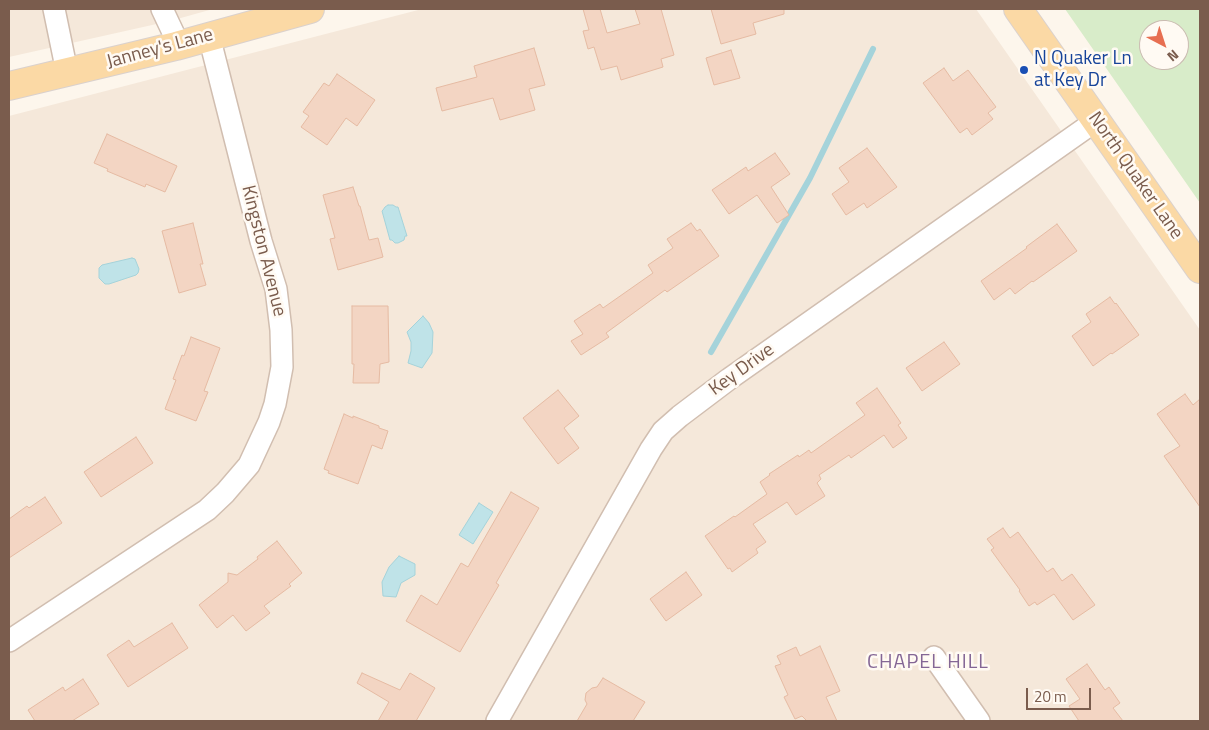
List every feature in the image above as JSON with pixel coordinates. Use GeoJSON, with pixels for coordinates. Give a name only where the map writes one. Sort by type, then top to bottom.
{"type":"FeatureCollection","features":[{"type":"Feature","properties":{"kind":"main road","name":"Janney's Lane"},"geometry":{"type":"LineString","coordinates":[[9,86],[180,45],[310,9]]}},
{"type":"Feature","properties":{"kind":"main road","name":"North Quaker Lane"},"geometry":{"type":"LineString","coordinates":[[1018,9],[1200,269]]}},
{"type":"Feature","properties":{"kind":"street"},"geometry":{"type":"LineString","coordinates":[[54,9],[67,72]]}},
{"type":"Feature","properties":{"kind":"street"},"geometry":{"type":"LineString","coordinates":[[162,9],[180,45]]}},
{"type":"Feature","properties":{"kind":"street","name":"Kingston Avenue"},"geometry":{"type":"LineString","coordinates":[[9,641],[207,510],[249,466],[275,404],[282,368],[281,330],[276,289],[261,241],[209,36]]}},
{"type":"Feature","properties":{"kind":"street","name":"Key Drive"},"geometry":{"type":"LineString","coordinates":[[498,721],[651,449],[663,431],[729,379],[1097,120]]}},
{"type":"Feature","properties":{"kind":"street"},"geometry":{"type":"LineString","coordinates":[[934,657],[979,721]]}},
{"type":"Feature","properties":{"kind":"shaded area"},"geometry":{"type":"Polygon","coordinates":[[[9,9],[213,9],[170,21],[9,57],[9,9]]]}},
{"type":"Feature","properties":{"kind":"shaded area"},"geometry":{"type":"Polygon","coordinates":[[[422,9],[976,9],[1200,330],[1200,721],[9,721],[9,116],[422,9]]]}},
{"type":"Feature","properties":{"kind":"green space"},"geometry":{"type":"Polygon","coordinates":[[[1065,9],[1200,9],[1200,203],[1065,9]]]}},
{"type":"Feature","properties":{"kind":"water"},"geometry":{"type":"Polygon","coordinates":[[[388,205],[398,207],[407,236],[398,243],[390,240],[382,211],[388,205]]]}},
{"type":"Feature","properties":{"kind":"water"},"geometry":{"type":"Polygon","coordinates":[[[132,258],[135,259],[139,269],[136,275],[109,284],[105,284],[99,278],[99,268],[102,265],[132,258]]]}},
{"type":"Feature","properties":{"kind":"water"},"geometry":{"type":"Polygon","coordinates":[[[423,316],[433,332],[432,353],[422,368],[408,363],[411,342],[407,332],[423,316]]]}},
{"type":"Feature","properties":{"kind":"water"},"geometry":{"type":"Polygon","coordinates":[[[479,503],[493,512],[473,544],[459,535],[479,503]]]}},
{"type":"Feature","properties":{"kind":"water"},"geometry":{"type":"Polygon","coordinates":[[[399,556],[415,564],[415,575],[401,583],[396,597],[383,596],[382,582],[389,567],[399,556]]]}},
{"type":"Feature","properties":{"kind":"building"},"geometry":{"type":"Polygon","coordinates":[[[583,9],[600,9],[607,33],[640,24],[635,9],[661,9],[674,55],[661,59],[663,67],[621,80],[617,66],[601,70],[594,47],[588,49],[583,31],[589,30],[583,9]]]}},
{"type":"Feature","properties":{"kind":"building"},"geometry":{"type":"Polygon","coordinates":[[[711,9],[784,9],[784,14],[753,23],[756,34],[721,44],[711,9]]]}},
{"type":"Feature","properties":{"kind":"building"},"geometry":{"type":"Polygon","coordinates":[[[534,48],[545,85],[529,89],[535,110],[500,120],[493,98],[442,111],[436,88],[477,77],[474,66],[534,48]]]}},
{"type":"Feature","properties":{"kind":"building"},"geometry":{"type":"Polygon","coordinates":[[[731,50],[740,78],[714,85],[706,58],[731,50]]]}},
{"type":"Feature","properties":{"kind":"building"},"geometry":{"type":"Polygon","coordinates":[[[944,68],[953,81],[968,70],[996,107],[988,113],[993,119],[972,135],[967,128],[960,133],[923,83],[944,68]]]}},
{"type":"Feature","properties":{"kind":"building"},"geometry":{"type":"Polygon","coordinates":[[[337,74],[375,100],[357,126],[346,118],[327,145],[301,127],[309,116],[303,112],[324,83],[329,86],[337,74]]]}},
{"type":"Feature","properties":{"kind":"building"},"geometry":{"type":"Polygon","coordinates":[[[107,134],[177,166],[165,192],[146,184],[145,187],[107,171],[108,169],[94,163],[107,134]]]}},
{"type":"Feature","properties":{"kind":"building"},"geometry":{"type":"Polygon","coordinates":[[[867,148],[897,187],[867,208],[864,203],[846,215],[832,194],[849,182],[839,168],[867,148]]]}},
{"type":"Feature","properties":{"kind":"building"},"geometry":{"type":"Polygon","coordinates":[[[775,153],[790,174],[771,187],[789,215],[777,223],[757,195],[729,214],[712,190],[746,167],[748,171],[775,153]]]}},
{"type":"Feature","properties":{"kind":"building"},"geometry":{"type":"Polygon","coordinates":[[[353,187],[369,240],[378,238],[383,257],[338,270],[330,239],[335,238],[323,195],[353,187]]]}},
{"type":"Feature","properties":{"kind":"building"},"geometry":{"type":"Polygon","coordinates":[[[193,223],[203,264],[200,264],[206,285],[179,293],[162,231],[193,223]]]}},
{"type":"Feature","properties":{"kind":"building"},"geometry":{"type":"Polygon","coordinates":[[[691,223],[697,231],[700,229],[719,256],[667,292],[665,290],[606,333],[609,337],[581,355],[571,341],[583,334],[574,321],[600,304],[603,308],[653,273],[648,265],[673,248],[667,239],[691,223]]]}},
{"type":"Feature","properties":{"kind":"building"},"geometry":{"type":"Polygon","coordinates":[[[1057,224],[1077,251],[1015,294],[1010,288],[994,300],[981,281],[1057,224]]]}},
{"type":"Feature","properties":{"kind":"building"},"geometry":{"type":"Polygon","coordinates":[[[1110,297],[1139,335],[1093,366],[1072,336],[1091,322],[1086,314],[1110,297]]]}},
{"type":"Feature","properties":{"kind":"building"},"geometry":{"type":"Polygon","coordinates":[[[352,306],[388,306],[389,362],[380,364],[379,383],[353,383],[352,306]]]}},
{"type":"Feature","properties":{"kind":"building"},"geometry":{"type":"Polygon","coordinates":[[[191,337],[220,348],[204,391],[208,392],[196,421],[165,409],[176,380],[173,379],[191,337]]]}},
{"type":"Feature","properties":{"kind":"building"},"geometry":{"type":"Polygon","coordinates":[[[944,342],[960,364],[922,391],[906,368],[944,342]]]}},
{"type":"Feature","properties":{"kind":"building"},"geometry":{"type":"Polygon","coordinates":[[[877,388],[901,423],[898,425],[907,438],[893,448],[884,435],[851,458],[849,455],[819,475],[821,479],[817,483],[825,496],[796,515],[787,502],[753,524],[766,542],[756,549],[758,553],[732,572],[730,568],[728,569],[705,536],[767,494],[760,482],[769,474],[798,455],[799,457],[809,450],[811,453],[865,415],[856,403],[877,388]]]}},
{"type":"Feature","properties":{"kind":"building"},"geometry":{"type":"Polygon","coordinates":[[[558,390],[579,416],[564,428],[579,448],[558,464],[523,418],[558,390]]]}},
{"type":"Feature","properties":{"kind":"building"},"geometry":{"type":"Polygon","coordinates":[[[1185,394],[1193,405],[1200,399],[1200,507],[1164,456],[1180,446],[1157,414],[1185,394]]]}},
{"type":"Feature","properties":{"kind":"building"},"geometry":{"type":"Polygon","coordinates":[[[344,414],[388,431],[382,449],[372,445],[358,484],[328,473],[329,471],[324,469],[344,414]]]}},
{"type":"Feature","properties":{"kind":"building"},"geometry":{"type":"Polygon","coordinates":[[[136,437],[153,463],[101,497],[84,472],[136,437]]]}},
{"type":"Feature","properties":{"kind":"building"},"geometry":{"type":"Polygon","coordinates":[[[511,492],[539,508],[496,583],[499,585],[460,652],[406,621],[421,595],[437,605],[461,563],[468,567],[511,492]]]}},
{"type":"Feature","properties":{"kind":"building"},"geometry":{"type":"Polygon","coordinates":[[[45,497],[62,523],[9,558],[9,519],[27,506],[29,508],[45,497]]]}},
{"type":"Feature","properties":{"kind":"building"},"geometry":{"type":"Polygon","coordinates":[[[1003,528],[1010,538],[1018,532],[1047,572],[1053,568],[1062,581],[1072,574],[1095,605],[1073,620],[1054,594],[1037,605],[1035,602],[1029,606],[1020,590],[991,550],[994,548],[987,539],[1003,528]]]}},
{"type":"Feature","properties":{"kind":"building"},"geometry":{"type":"Polygon","coordinates":[[[277,541],[302,573],[289,584],[291,586],[264,606],[270,613],[246,631],[233,615],[217,628],[199,605],[228,582],[228,573],[237,575],[277,541]]]}},
{"type":"Feature","properties":{"kind":"building"},"geometry":{"type":"Polygon","coordinates":[[[686,572],[702,595],[666,621],[650,599],[686,572]]]}},
{"type":"Feature","properties":{"kind":"building"},"geometry":{"type":"Polygon","coordinates":[[[172,623],[188,648],[128,687],[107,655],[129,640],[134,647],[172,623]]]}},
{"type":"Feature","properties":{"kind":"building"},"geometry":{"type":"Polygon","coordinates":[[[820,646],[840,691],[826,697],[837,721],[807,721],[802,716],[795,719],[784,697],[788,695],[775,666],[781,664],[777,656],[796,647],[800,656],[820,646]]]}},
{"type":"Feature","properties":{"kind":"building"},"geometry":{"type":"Polygon","coordinates":[[[1087,664],[1105,690],[1109,687],[1120,703],[1113,708],[1123,721],[1079,721],[1069,706],[1080,699],[1066,679],[1087,664]]]}},
{"type":"Feature","properties":{"kind":"building"},"geometry":{"type":"Polygon","coordinates":[[[362,673],[400,690],[410,673],[435,688],[416,721],[378,721],[389,702],[357,683],[362,673]]]}},
{"type":"Feature","properties":{"kind":"building"},"geometry":{"type":"Polygon","coordinates":[[[603,678],[645,702],[633,721],[577,721],[587,704],[585,700],[586,693],[592,688],[597,687],[603,678]]]}},
{"type":"Feature","properties":{"kind":"building"},"geometry":{"type":"Polygon","coordinates":[[[83,679],[99,704],[72,721],[35,721],[28,710],[63,687],[65,691],[83,679]]]}},
{"type":"Feature","properties":{"kind":"waterway"},"geometry":{"type":"LineString","coordinates":[[711,352],[810,178],[873,49]]}},
{"type":"Feature","properties":{"kind":"place","name":"N Quaker Ln at Key Dr"},"geometry":{"type":"Point","coordinates":[1024,70]}},
{"type":"Feature","properties":{"kind":"district","name":"CHAPEL HILL"},"geometry":{"type":"Point","coordinates":[928,663]}}]}
